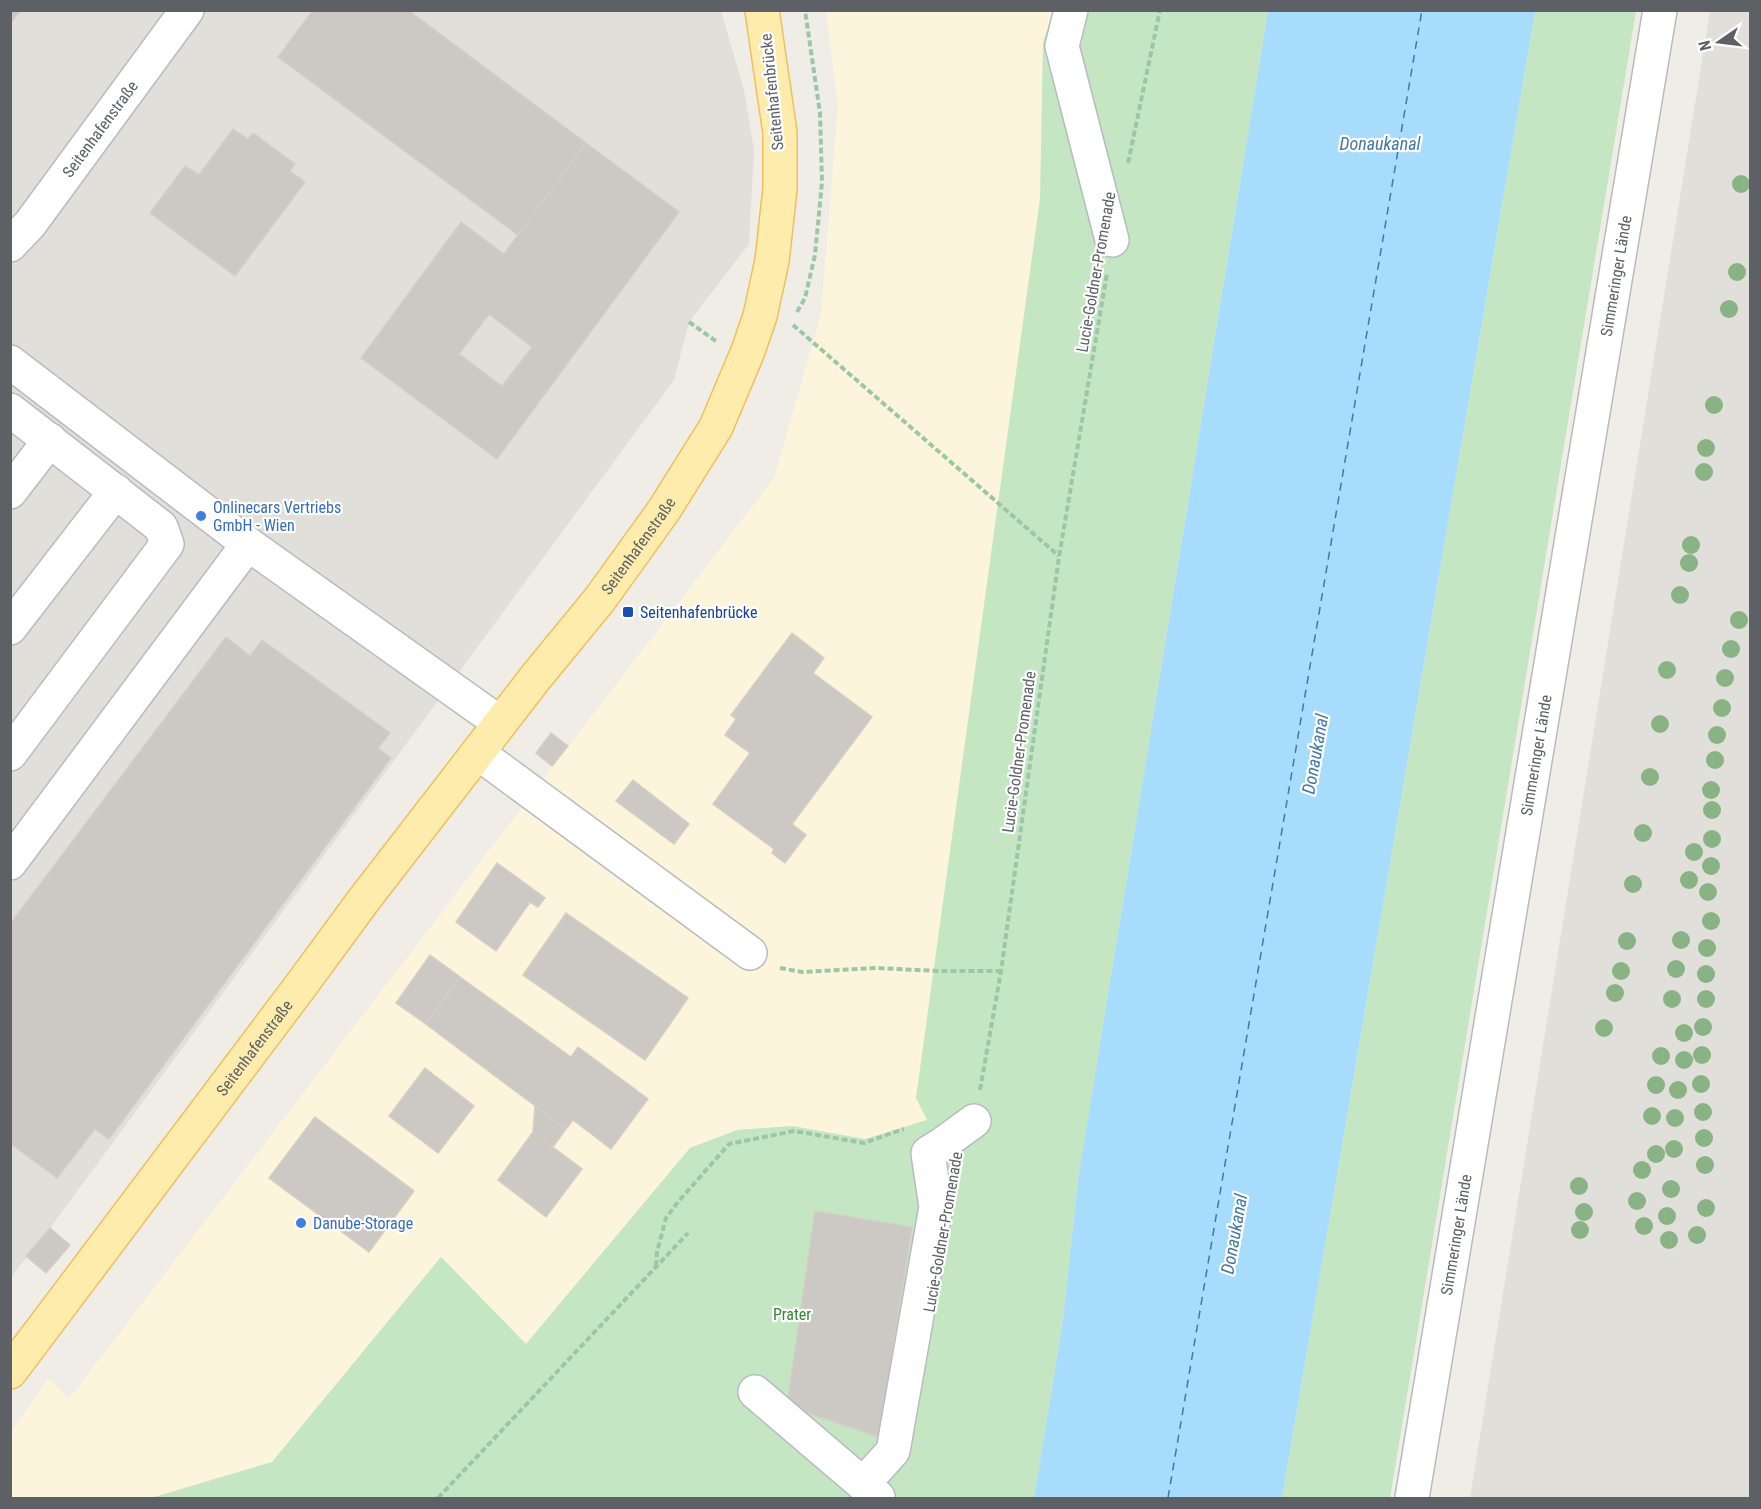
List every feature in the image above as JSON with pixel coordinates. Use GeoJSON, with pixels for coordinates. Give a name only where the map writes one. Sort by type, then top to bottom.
{"type":"FeatureCollection","features":[{"type":"Feature","properties":{"kind":"main road","name":"Seitenhafenbrücke"},"geometry":{"type":"LineString","coordinates":[[748,351],[760,316],[771,261],[780,189],[780,134],[762,10]]}},
{"type":"Feature","properties":{"kind":"main road","name":"Seitenhafenstraße"},"geometry":{"type":"LineString","coordinates":[[10,1372],[363,901],[500,723],[600,599],[664,510],[716,427],[748,351]]}},
{"type":"Feature","properties":{"kind":"street","name":"Seitenhafenstraße"},"geometry":{"type":"LineString","coordinates":[[10,245],[37,214],[187,10]]}},
{"type":"Feature","properties":{"kind":"street"},"geometry":{"type":"LineString","coordinates":[[1071,10],[1062,46],[1112,240]]}},
{"type":"Feature","properties":{"kind":"street","name":"Simmeringer Lände"},"geometry":{"type":"LineString","coordinates":[[1412,1498],[1660,10]]}},
{"type":"Feature","properties":{"kind":"street"},"geometry":{"type":"LineString","coordinates":[[10,362],[248,544],[500,723]]}},
{"type":"Feature","properties":{"kind":"street"},"geometry":{"type":"LineString","coordinates":[[10,410],[161,527],[167,544],[10,754]]}},
{"type":"Feature","properties":{"kind":"street"},"geometry":{"type":"LineString","coordinates":[[10,492],[50,440]]}},
{"type":"Feature","properties":{"kind":"street"},"geometry":{"type":"LineString","coordinates":[[10,628],[116,490]]}},
{"type":"Feature","properties":{"kind":"street"},"geometry":{"type":"LineString","coordinates":[[10,862],[248,544]]}},
{"type":"Feature","properties":{"kind":"street"},"geometry":{"type":"LineString","coordinates":[[478,753],[750,953]]}},
{"type":"Feature","properties":{"kind":"street"},"geometry":{"type":"LineString","coordinates":[[755,1392],[871,1491],[892,1452],[936,1207],[928,1153],[974,1121]]}},
{"type":"Feature","properties":{"kind":"path","name":"Lucie-Goldner-Promenade"},"geometry":{"type":"LineString","coordinates":[[1126,171],[1160,10]]}},
{"type":"Feature","properties":{"kind":"path","name":"Lucie-Goldner-Promenade"},"geometry":{"type":"LineString","coordinates":[[974,1121],[1001,971],[1059,557],[1112,240]]}},
{"type":"Feature","properties":{"kind":"path"},"geometry":{"type":"LineString","coordinates":[[806,337],[1059,557]]}},
{"type":"Feature","properties":{"kind":"path"},"geometry":{"type":"LineString","coordinates":[[750,953],[769,966],[802,972],[876,968],[1001,971]]}},
{"type":"Feature","properties":{"kind":"path"},"geometry":{"type":"LineString","coordinates":[[656,1266],[657,1252],[666,1218],[729,1144],[794,1131],[864,1143],[913,1126]]}},
{"type":"Feature","properties":{"kind":"path"},"geometry":{"type":"LineString","coordinates":[[438,1498],[688,1233]]}},
{"type":"Feature","properties":{"kind":"shaded area"},"geometry":{"type":"Polygon","coordinates":[[[11,11],[721,11],[744,90],[754,150],[749,244],[689,322],[674,380],[50,1228],[11,1277],[11,11]]]}},
{"type":"Feature","properties":{"kind":"shaded area"},"geometry":{"type":"Polygon","coordinates":[[[826,11],[1053,11],[1043,43],[1040,199],[916,1098],[928,1120],[865,1139],[792,1126],[737,1130],[690,1148],[526,1344],[441,1257],[272,1462],[151,1498],[11,1498],[11,1431],[49,1378],[69,1399],[774,478],[821,314],[838,104],[826,11]]]}},
{"type":"Feature","properties":{"kind":"shaded area"},"geometry":{"type":"Polygon","coordinates":[[[1710,11],[1750,11],[1750,1498],[1470,1498],[1710,11]]]}},
{"type":"Feature","properties":{"kind":"green space","name":"Prater"},"geometry":{"type":"Polygon","coordinates":[[[1053,11],[1268,11],[1079,1173],[1062,1327],[1034,1498],[151,1498],[272,1462],[441,1257],[526,1344],[690,1148],[737,1130],[792,1126],[865,1139],[927,1120],[916,1098],[1040,199],[1043,43],[1053,11]]]}},
{"type":"Feature","properties":{"kind":"green space"},"geometry":{"type":"Polygon","coordinates":[[[1535,11],[1636,11],[1390,1498],[1282,1498],[1535,11]]]}},
{"type":"Feature","properties":{"kind":"water","name":"Donaukanal"},"geometry":{"type":"Polygon","coordinates":[[[1268,11],[1535,11],[1282,1498],[1034,1498],[1062,1327],[1079,1173],[1268,11]]]}},
{"type":"Feature","properties":{"kind":"building"},"geometry":{"type":"Polygon","coordinates":[[[10,10],[21,10],[10,24],[10,10]]]}},
{"type":"Feature","properties":{"kind":"building"},"geometry":{"type":"Polygon","coordinates":[[[313,10],[408,10],[586,143],[518,235],[278,57],[313,10]]]}},
{"type":"Feature","properties":{"kind":"building"},"geometry":{"type":"Polygon","coordinates":[[[233,129],[248,139],[253,133],[295,164],[290,171],[305,182],[235,276],[150,213],[185,166],[199,175],[233,129]]]}},
{"type":"Feature","properties":{"kind":"building"},"geometry":{"type":"Polygon","coordinates":[[[586,143],[679,212],[497,459],[361,358],[461,222],[504,254],[586,143]],[[489,314],[459,354],[502,386],[532,347],[489,314]]]}},
{"type":"Feature","properties":{"kind":"building"},"geometry":{"type":"Polygon","coordinates":[[[792,633],[824,658],[813,673],[872,717],[792,824],[806,835],[785,863],[772,853],[774,849],[713,804],[750,753],[725,735],[736,719],[731,715],[792,633]]]}},
{"type":"Feature","properties":{"kind":"building"},"geometry":{"type":"Polygon","coordinates":[[[226,637],[250,656],[262,640],[390,733],[378,748],[391,758],[109,1139],[95,1129],[57,1178],[10,1143],[10,924],[226,637]]]}},
{"type":"Feature","properties":{"kind":"building"},"geometry":{"type":"Polygon","coordinates":[[[551,733],[568,746],[552,766],[536,753],[551,733]]]}},
{"type":"Feature","properties":{"kind":"building"},"geometry":{"type":"Polygon","coordinates":[[[633,780],[689,824],[674,844],[616,801],[633,780]]]}},
{"type":"Feature","properties":{"kind":"building"},"geometry":{"type":"Polygon","coordinates":[[[497,863],[545,898],[538,907],[530,902],[496,951],[456,922],[497,863]]]}},
{"type":"Feature","properties":{"kind":"building"},"geometry":{"type":"Polygon","coordinates":[[[566,913],[688,998],[645,1060],[523,975],[566,913]]]}},
{"type":"Feature","properties":{"kind":"building"},"geometry":{"type":"Polygon","coordinates":[[[430,955],[460,977],[426,1024],[396,1003],[430,955]]]}},
{"type":"Feature","properties":{"kind":"building"},"geometry":{"type":"Polygon","coordinates":[[[460,977],[571,1057],[578,1047],[648,1099],[611,1149],[573,1120],[566,1129],[426,1024],[460,977]]]}},
{"type":"Feature","properties":{"kind":"building"},"geometry":{"type":"Polygon","coordinates":[[[425,1068],[474,1106],[438,1153],[389,1116],[425,1068]]]}},
{"type":"Feature","properties":{"kind":"building"},"geometry":{"type":"Polygon","coordinates":[[[535,1106],[566,1129],[553,1147],[533,1132],[535,1106]]]}},
{"type":"Feature","properties":{"kind":"building"},"geometry":{"type":"Polygon","coordinates":[[[315,1117],[414,1191],[369,1252],[269,1178],[315,1117]]]}},
{"type":"Feature","properties":{"kind":"building"},"geometry":{"type":"Polygon","coordinates":[[[533,1132],[582,1169],[546,1217],[498,1180],[533,1132]]]}},
{"type":"Feature","properties":{"kind":"building"},"geometry":{"type":"Polygon","coordinates":[[[815,1211],[912,1227],[879,1437],[787,1406],[815,1211]]]}},
{"type":"Feature","properties":{"kind":"building"},"geometry":{"type":"Polygon","coordinates":[[[50,1228],[70,1245],[46,1273],[26,1256],[50,1228]]]}},
{"type":"Feature","properties":{"kind":"ferry route"},"geometry":{"type":"LineString","coordinates":[[1168,1498],[1422,10]]}},
{"type":"Feature","properties":{"kind":"place","name":"Onlinecars Vertriebs GmbH - Wien"},"geometry":{"type":"Point","coordinates":[201,516]}},
{"type":"Feature","properties":{"kind":"place","name":"Seitenhafenbrücke"},"geometry":{"type":"Point","coordinates":[628,612]}},
{"type":"Feature","properties":{"kind":"place","name":"Danube-Storage"},"geometry":{"type":"Point","coordinates":[301,1223]}}]}
